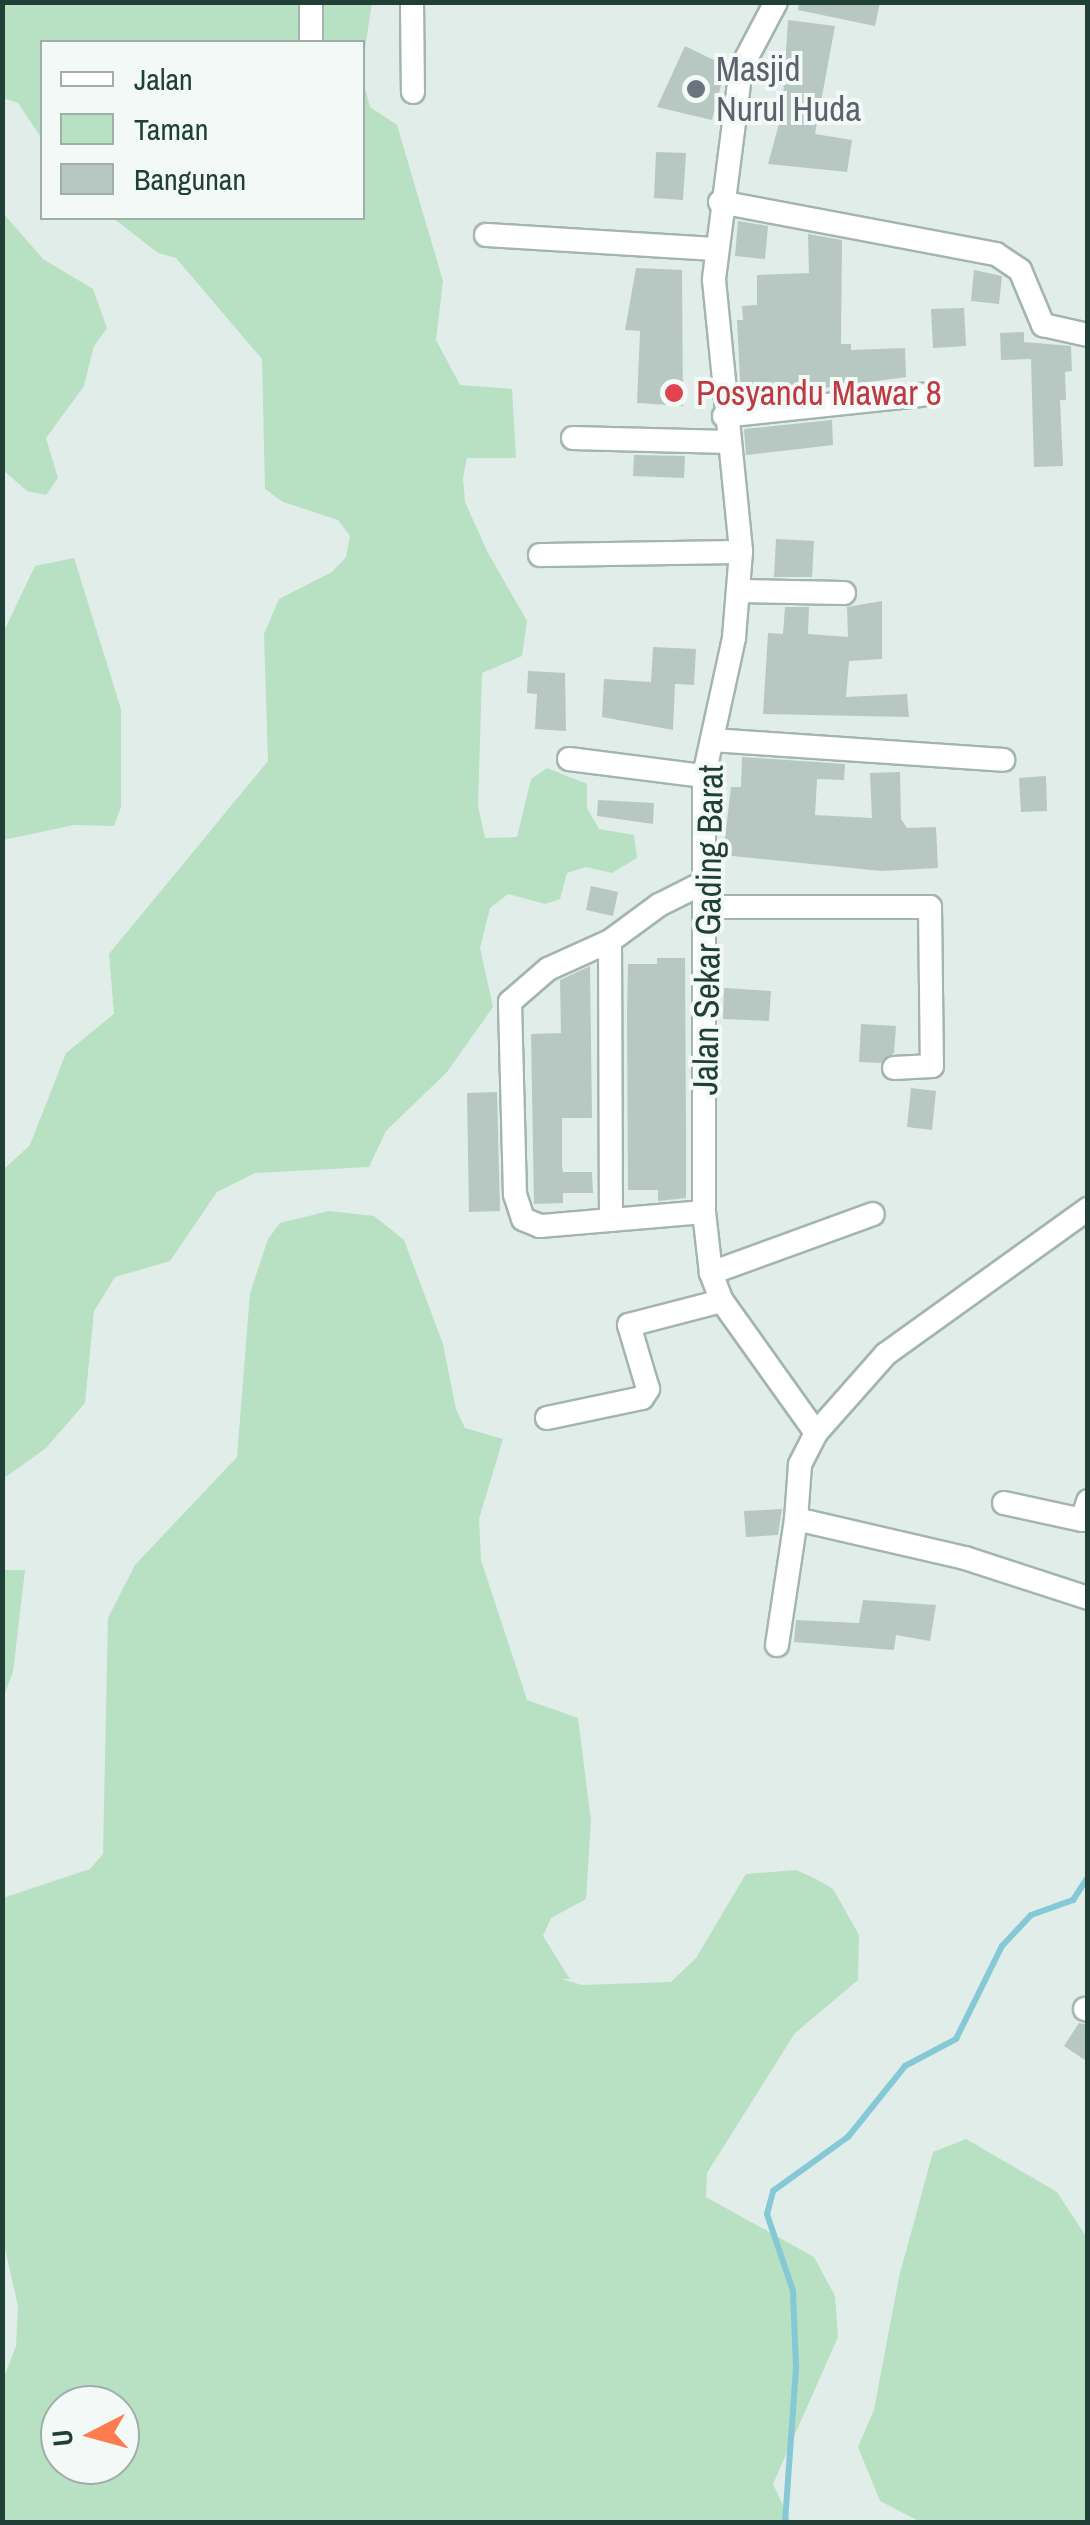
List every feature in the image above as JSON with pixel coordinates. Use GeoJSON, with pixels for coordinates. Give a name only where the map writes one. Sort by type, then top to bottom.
{"type":"FeatureCollection","features":[{"type":"Feature","properties":{"kind":"street"},"geometry":{"type":"LineString","coordinates":[[311,2],[311,40]]}},
{"type":"Feature","properties":{"kind":"street"},"geometry":{"type":"LineString","coordinates":[[412,2],[413,92]]}},
{"type":"Feature","properties":{"kind":"street","name":"Jalan Sekar Gading Barat"},"geometry":{"type":"LineString","coordinates":[[776,2],[741,68],[716,249],[714,311],[741,552],[738,592],[704,776],[704,1212],[711,1272],[722,1301],[816,1433]]}},
{"type":"Feature","properties":{"kind":"street"},"geometry":{"type":"LineString","coordinates":[[720,202],[996,254],[1020,270],[1044,325],[1088,335]]}},
{"type":"Feature","properties":{"kind":"street"},"geometry":{"type":"LineString","coordinates":[[486,235],[716,249]]}},
{"type":"Feature","properties":{"kind":"street"},"geometry":{"type":"LineString","coordinates":[[724,416],[921,395]]}},
{"type":"Feature","properties":{"kind":"street"},"geometry":{"type":"LineString","coordinates":[[573,438],[728,442]]}},
{"type":"Feature","properties":{"kind":"street"},"geometry":{"type":"LineString","coordinates":[[540,556],[741,552]]}},
{"type":"Feature","properties":{"kind":"street"},"geometry":{"type":"LineString","coordinates":[[738,592],[844,593]]}},
{"type":"Feature","properties":{"kind":"street"},"geometry":{"type":"LineString","coordinates":[[712,740],[1003,760]]}},
{"type":"Feature","properties":{"kind":"street"},"geometry":{"type":"LineString","coordinates":[[569,759],[704,776]]}},
{"type":"Feature","properties":{"kind":"street"},"geometry":{"type":"LineString","coordinates":[[704,1212],[540,1226],[523,1219],[515,1195],[510,1002],[548,969],[610,941],[658,905],[706,882]]}},
{"type":"Feature","properties":{"kind":"street"},"geometry":{"type":"LineString","coordinates":[[706,907],[930,907],[932,1066],[894,1068]]}},
{"type":"Feature","properties":{"kind":"street"},"geometry":{"type":"LineString","coordinates":[[610,941],[611,1220]]}},
{"type":"Feature","properties":{"kind":"street"},"geometry":{"type":"LineString","coordinates":[[776,1645],[796,1519],[800,1465],[816,1433],[886,1354],[1088,1209]]}},
{"type":"Feature","properties":{"kind":"street"},"geometry":{"type":"LineString","coordinates":[[711,1272],[873,1214]]}},
{"type":"Feature","properties":{"kind":"street"},"geometry":{"type":"LineString","coordinates":[[548,1418],[642,1398],[648,1389],[629,1325],[722,1301]]}},
{"type":"Feature","properties":{"kind":"street"},"geometry":{"type":"LineString","coordinates":[[1004,1503],[1082,1520],[1088,1502]]}},
{"type":"Feature","properties":{"kind":"street"},"geometry":{"type":"LineString","coordinates":[[796,1519],[965,1558],[1088,1598]]}},
{"type":"Feature","properties":{"kind":"green space"},"geometry":{"type":"Polygon","coordinates":[[[372,2],[365,49],[365,40],[40,40],[40,136],[18,103],[3,98],[3,3],[372,2]]]}},
{"type":"Feature","properties":{"kind":"green space"},"geometry":{"type":"Polygon","coordinates":[[[365,88],[370,107],[397,125],[443,281],[436,340],[460,385],[512,389],[516,458],[467,458],[463,477],[465,502],[488,553],[527,621],[522,656],[482,673],[478,806],[485,838],[517,837],[531,779],[547,768],[587,784],[587,808],[599,829],[634,835],[637,858],[612,873],[586,867],[567,873],[560,899],[545,904],[508,894],[490,908],[480,948],[493,1007],[447,1072],[386,1131],[369,1167],[255,1173],[217,1192],[170,1261],[115,1277],[94,1311],[85,1403],[46,1448],[3,1479],[3,1170],[30,1145],[66,1053],[114,1014],[109,954],[268,761],[264,634],[279,599],[332,572],[346,557],[350,536],[338,520],[283,502],[265,489],[262,359],[176,258],[158,253],[116,220],[365,220],[365,88]]]}},
{"type":"Feature","properties":{"kind":"green space"},"geometry":{"type":"Polygon","coordinates":[[[3,213],[43,259],[93,289],[107,328],[94,346],[84,386],[46,438],[58,478],[46,495],[27,491],[3,470],[3,213]]]}},
{"type":"Feature","properties":{"kind":"green space"},"geometry":{"type":"Polygon","coordinates":[[[74,558],[121,709],[121,807],[114,826],[74,825],[3,840],[3,633],[35,566],[74,558]]]}},
{"type":"Feature","properties":{"kind":"green space"},"geometry":{"type":"Polygon","coordinates":[[[329,1211],[374,1216],[404,1240],[443,1344],[456,1409],[465,1428],[503,1439],[479,1519],[481,1560],[527,1700],[578,1718],[591,1821],[586,1899],[551,1918],[543,1936],[570,1979],[562,1979],[582,1985],[671,1982],[696,1958],[746,1874],[796,1870],[816,1879],[833,1889],[859,1935],[858,1980],[795,2033],[707,2173],[706,2197],[814,2257],[835,2296],[838,2337],[773,2484],[791,2522],[3,2522],[3,2380],[16,2346],[18,2306],[2,2235],[3,1898],[90,1869],[103,1854],[108,1618],[135,1565],[237,1457],[250,1293],[268,1239],[280,1223],[329,1211]]]}},
{"type":"Feature","properties":{"kind":"green space"},"geometry":{"type":"Polygon","coordinates":[[[3,1570],[25,1570],[13,1672],[3,1698],[3,1570]]]}},
{"type":"Feature","properties":{"kind":"green space"},"geometry":{"type":"Polygon","coordinates":[[[966,2139],[1057,2192],[1087,2238],[1087,2522],[921,2522],[880,2501],[858,2447],[874,2410],[899,2277],[933,2152],[966,2139]]]}},
{"type":"Feature","properties":{"kind":"building"},"geometry":{"type":"Polygon","coordinates":[[[799,2],[880,2],[875,26],[798,10],[799,2]]]}},
{"type":"Feature","properties":{"kind":"building"},"geometry":{"type":"Polygon","coordinates":[[[788,20],[835,26],[815,134],[852,140],[847,172],[768,164],[782,113],[788,20]]]}},
{"type":"Feature","properties":{"kind":"building","name":"Masjid Nurul Huda"},"geometry":{"type":"Polygon","coordinates":[[[685,46],[726,66],[712,120],[657,107],[685,46]]]}},
{"type":"Feature","properties":{"kind":"building"},"geometry":{"type":"Polygon","coordinates":[[[656,152],[686,153],[683,200],[654,198],[656,152]]]}},
{"type":"Feature","properties":{"kind":"building"},"geometry":{"type":"Polygon","coordinates":[[[738,221],[768,226],[765,259],[735,256],[738,221]]]}},
{"type":"Feature","properties":{"kind":"building"},"geometry":{"type":"Polygon","coordinates":[[[808,234],[842,240],[841,344],[851,344],[851,350],[905,348],[906,377],[741,399],[737,320],[743,320],[742,306],[757,305],[757,275],[809,273],[808,234]]]}},
{"type":"Feature","properties":{"kind":"building"},"geometry":{"type":"Polygon","coordinates":[[[636,268],[682,270],[683,406],[637,403],[640,331],[625,330],[636,268]]]}},
{"type":"Feature","properties":{"kind":"building"},"geometry":{"type":"Polygon","coordinates":[[[974,270],[1002,276],[999,304],[971,301],[974,270]]]}},
{"type":"Feature","properties":{"kind":"building"},"geometry":{"type":"Polygon","coordinates":[[[964,308],[966,346],[933,348],[931,309],[964,308]]]}},
{"type":"Feature","properties":{"kind":"building"},"geometry":{"type":"Polygon","coordinates":[[[1024,332],[1024,342],[1071,346],[1072,371],[1065,372],[1066,400],[1060,400],[1063,466],[1034,467],[1031,359],[1001,360],[1000,333],[1024,332]]]}},
{"type":"Feature","properties":{"kind":"building"},"geometry":{"type":"Polygon","coordinates":[[[832,420],[833,445],[746,455],[744,429],[832,420]]]}},
{"type":"Feature","properties":{"kind":"building"},"geometry":{"type":"Polygon","coordinates":[[[634,455],[685,456],[684,478],[633,476],[634,455]]]}},
{"type":"Feature","properties":{"kind":"building"},"geometry":{"type":"Polygon","coordinates":[[[776,539],[814,541],[812,577],[774,577],[776,539]]]}},
{"type":"Feature","properties":{"kind":"building"},"geometry":{"type":"Polygon","coordinates":[[[882,601],[882,659],[849,661],[846,697],[907,694],[909,717],[763,714],[768,633],[783,634],[785,607],[809,607],[808,634],[848,637],[847,607],[882,601]]]}},
{"type":"Feature","properties":{"kind":"building"},"geometry":{"type":"Polygon","coordinates":[[[653,647],[696,649],[694,685],[675,684],[673,730],[602,717],[604,679],[651,682],[653,647]]]}},
{"type":"Feature","properties":{"kind":"building"},"geometry":{"type":"Polygon","coordinates":[[[528,671],[565,673],[566,731],[535,729],[537,694],[527,693],[528,671]]]}},
{"type":"Feature","properties":{"kind":"building"},"geometry":{"type":"Polygon","coordinates":[[[742,757],[845,764],[844,780],[817,779],[815,815],[872,818],[870,773],[900,772],[901,819],[907,828],[936,827],[938,868],[881,871],[723,855],[731,787],[741,787],[742,757]]]}},
{"type":"Feature","properties":{"kind":"building"},"geometry":{"type":"Polygon","coordinates":[[[1046,776],[1047,811],[1021,812],[1019,778],[1046,776]]]}},
{"type":"Feature","properties":{"kind":"building"},"geometry":{"type":"Polygon","coordinates":[[[598,800],[654,803],[653,824],[597,816],[598,800]]]}},
{"type":"Feature","properties":{"kind":"building"},"geometry":{"type":"Polygon","coordinates":[[[591,886],[618,892],[613,916],[586,910],[591,886]]]}},
{"type":"Feature","properties":{"kind":"building"},"geometry":{"type":"Polygon","coordinates":[[[657,958],[685,958],[686,1129],[686,1198],[658,1201],[658,1190],[628,1190],[627,1012],[628,964],[657,964],[657,958]]]}},
{"type":"Feature","properties":{"kind":"building"},"geometry":{"type":"Polygon","coordinates":[[[590,966],[592,1118],[562,1118],[562,1165],[563,1172],[592,1172],[593,1193],[563,1193],[563,1203],[534,1204],[531,1034],[561,1033],[560,980],[590,966]]]}},
{"type":"Feature","properties":{"kind":"building"},"geometry":{"type":"Polygon","coordinates":[[[724,988],[771,991],[769,1021],[723,1019],[724,988]]]}},
{"type":"Feature","properties":{"kind":"building"},"geometry":{"type":"Polygon","coordinates":[[[861,1024],[896,1026],[894,1053],[880,1063],[859,1062],[861,1024]]]}},
{"type":"Feature","properties":{"kind":"building"},"geometry":{"type":"Polygon","coordinates":[[[911,1088],[936,1091],[932,1130],[907,1127],[911,1088]]]}},
{"type":"Feature","properties":{"kind":"building"},"geometry":{"type":"Polygon","coordinates":[[[497,1092],[500,1211],[469,1212],[467,1093],[497,1092]]]}},
{"type":"Feature","properties":{"kind":"building"},"geometry":{"type":"Polygon","coordinates":[[[782,1509],[778,1535],[746,1537],[744,1511],[782,1509]]]}},
{"type":"Feature","properties":{"kind":"building"},"geometry":{"type":"Polygon","coordinates":[[[863,1600],[936,1605],[930,1641],[896,1635],[894,1650],[794,1642],[796,1620],[859,1623],[863,1600]]]}},
{"type":"Feature","properties":{"kind":"building"},"geometry":{"type":"Polygon","coordinates":[[[1079,2023],[1088,2025],[1088,2062],[1064,2046],[1079,2023]]]}},
{"type":"Feature","properties":{"kind":"waterway"},"geometry":{"type":"LineString","coordinates":[[785,2522],[796,2367],[793,2291],[767,2214],[773,2191],[848,2137],[905,2066],[956,2039],[1002,1946],[1031,1915],[1073,1900],[1088,1877]]}},
{"type":"Feature","properties":{"kind":"place","name":"Masjid Nurul Huda"},"geometry":{"type":"Point","coordinates":[696,89]}},
{"type":"Feature","properties":{"kind":"place","name":"Posyandu Mawar 8"},"geometry":{"type":"Point","coordinates":[674,393]}}]}
